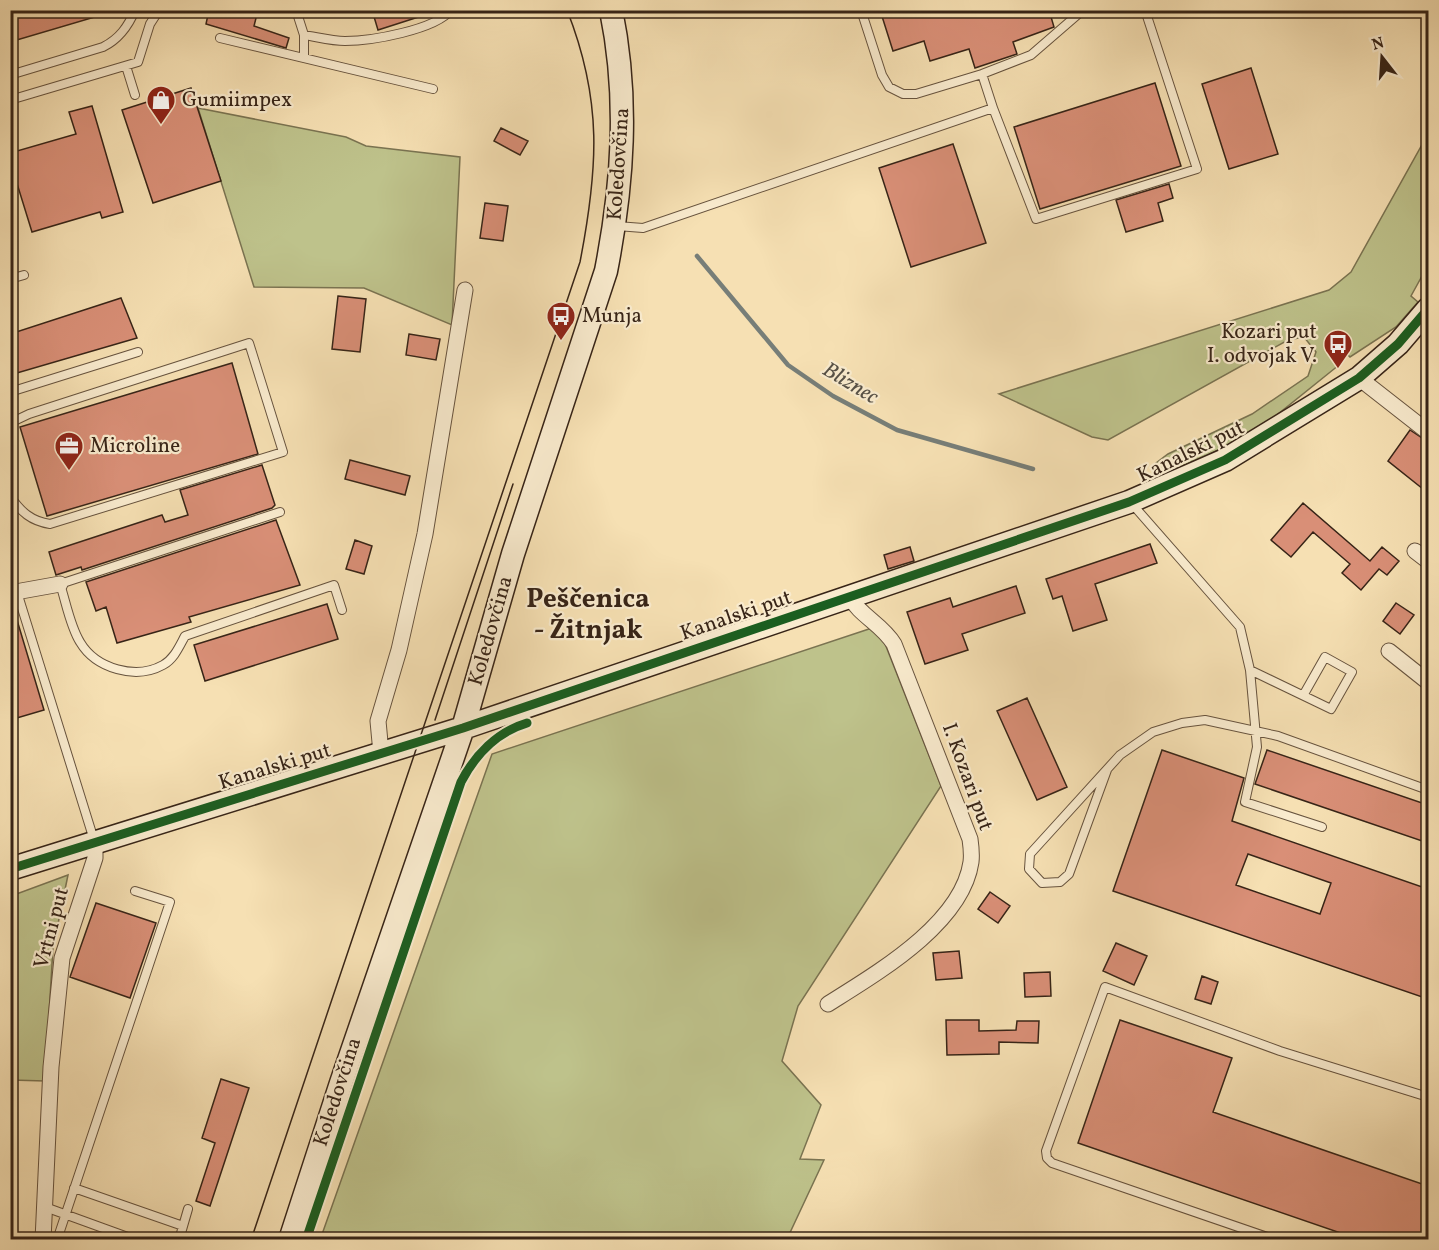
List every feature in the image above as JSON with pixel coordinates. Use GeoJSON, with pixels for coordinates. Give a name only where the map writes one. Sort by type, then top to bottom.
{"type":"FeatureCollection","features":[{"type":"Feature","properties":{"kind":"street","name":"Koledovčina"},"geometry":{"type":"LineString","coordinates":[[290,1239],[463,728],[513,554],[606,272],[615,225],[622,163],[623,101],[611,10]]}},
{"type":"Feature","properties":{"kind":"street"},"geometry":{"type":"LineString","coordinates":[[381,753],[378,722],[399,650],[425,534],[465,290]]}},
{"type":"Feature","properties":{"kind":"street","name":"Kanalski put"},"geometry":{"type":"LineString","coordinates":[[10,868],[463,728],[1130,501],[1225,460],[1359,378],[1398,344],[1428,309]]}},
{"type":"Feature","properties":{"kind":"street"},"geometry":{"type":"LineString","coordinates":[[1359,378],[1428,432]]}},
{"type":"Feature","properties":{"kind":"street"},"geometry":{"type":"LineString","coordinates":[[1415,551],[1428,561]]}},
{"type":"Feature","properties":{"kind":"street"},"geometry":{"type":"LineString","coordinates":[[14,593],[60,584]]}},
{"type":"Feature","properties":{"kind":"street","name":"I. Kozari put"},"geometry":{"type":"LineString","coordinates":[[828,1004],[889,966],[931,928],[954,904],[967,877],[972,860],[970,838],[894,644],[885,630],[856,609],[849,596]]}},
{"type":"Feature","properties":{"kind":"street"},"geometry":{"type":"LineString","coordinates":[[1389,651],[1428,682]]}},
{"type":"Feature","properties":{"kind":"street","name":"Vrtni put"},"geometry":{"type":"LineString","coordinates":[[43,1239],[51,1068],[62,958],[95,858],[94,842]]}},
{"type":"Feature","properties":{"kind":"lane"},"geometry":{"type":"LineString","coordinates":[[10,75],[103,47],[115,41],[124,31],[135,10]]}},
{"type":"Feature","properties":{"kind":"lane"},"geometry":{"type":"LineString","coordinates":[[10,100],[138,62],[150,24],[159,10]]}},
{"type":"Feature","properties":{"kind":"lane"},"geometry":{"type":"LineString","coordinates":[[297,10],[304,35],[304,58]]}},
{"type":"Feature","properties":{"kind":"lane"},"geometry":{"type":"LineString","coordinates":[[304,35],[345,41],[386,37],[444,19],[451,10]]}},
{"type":"Feature","properties":{"kind":"lane"},"geometry":{"type":"LineString","coordinates":[[861,10],[882,75],[889,87],[903,94],[916,94],[982,74],[1031,55],[1083,10]]}},
{"type":"Feature","properties":{"kind":"lane"},"geometry":{"type":"LineString","coordinates":[[982,74],[1036,219],[1197,169],[1145,10]]}},
{"type":"Feature","properties":{"kind":"lane"},"geometry":{"type":"LineString","coordinates":[[220,38],[433,88]]}},
{"type":"Feature","properties":{"kind":"lane"},"geometry":{"type":"LineString","coordinates":[[126,66],[135,95]]}},
{"type":"Feature","properties":{"kind":"lane"},"geometry":{"type":"LineString","coordinates":[[615,225],[643,228],[993,108]]}},
{"type":"Feature","properties":{"kind":"lane"},"geometry":{"type":"LineString","coordinates":[[10,279],[24,275]]}},
{"type":"Feature","properties":{"kind":"lane"},"geometry":{"type":"LineString","coordinates":[[10,423],[29,414],[249,343],[283,452],[50,524],[34,521],[12,501]]}},
{"type":"Feature","properties":{"kind":"lane"},"geometry":{"type":"LineString","coordinates":[[10,392],[138,352]]}},
{"type":"Feature","properties":{"kind":"lane"},"geometry":{"type":"LineString","coordinates":[[1130,501],[1240,627],[1250,670],[1257,747],[1245,802],[1322,827]]}},
{"type":"Feature","properties":{"kind":"lane"},"geometry":{"type":"LineString","coordinates":[[280,512],[60,584],[81,643],[108,667],[140,673],[163,665],[176,655],[184,636],[334,585],[342,610]]}},
{"type":"Feature","properties":{"kind":"lane"},"geometry":{"type":"LineString","coordinates":[[14,593],[94,842]]}},
{"type":"Feature","properties":{"kind":"lane"},"geometry":{"type":"LineString","coordinates":[[1250,670],[1304,694],[1331,709],[1352,672],[1325,657],[1304,694]]}},
{"type":"Feature","properties":{"kind":"lane"},"geometry":{"type":"LineString","coordinates":[[1107,770],[1069,874],[1060,882],[1042,883],[1029,869],[1030,854],[1107,770],[1137,741],[1153,732],[1182,723],[1205,720],[1278,736],[1428,790]]}},
{"type":"Feature","properties":{"kind":"lane"},"geometry":{"type":"LineString","coordinates":[[57,1239],[170,902],[135,891]]}},
{"type":"Feature","properties":{"kind":"lane"},"geometry":{"type":"LineString","coordinates":[[1276,1239],[1248,1235],[1052,1163],[1047,1158],[1046,1151],[1105,987],[1280,1051],[1428,1097]]}},
{"type":"Feature","properties":{"kind":"lane"},"geometry":{"type":"LineString","coordinates":[[74,1188],[183,1226]]}},
{"type":"Feature","properties":{"kind":"lane"},"geometry":{"type":"LineString","coordinates":[[45,1207],[136,1239]]}},
{"type":"Feature","properties":{"kind":"lane"},"geometry":{"type":"LineString","coordinates":[[178,1239],[188,1209]]}},
{"type":"Feature","properties":{"kind":"green space"},"geometry":{"type":"Polygon","coordinates":[[[198,108],[346,137],[366,146],[460,157],[452,325],[364,288],[254,287],[198,108]]]}},
{"type":"Feature","properties":{"kind":"green space"},"geometry":{"type":"Polygon","coordinates":[[[1428,134],[1428,265],[1411,296],[1418,302],[1396,327],[1350,357],[1345,352],[1335,360],[1339,365],[1262,427],[1176,472],[1158,470],[1156,463],[1168,454],[1252,414],[1308,376],[1316,352],[1304,337],[1288,340],[1108,440],[1092,437],[999,394],[1329,290],[1351,272],[1428,134]]]}},
{"type":"Feature","properties":{"kind":"green space"},"geometry":{"type":"Polygon","coordinates":[[[878,626],[941,786],[798,1006],[782,1061],[821,1105],[800,1159],[824,1160],[787,1239],[320,1240],[492,754],[878,626]]]}},
{"type":"Feature","properties":{"kind":"green space"},"geometry":{"type":"Polygon","coordinates":[[[68,875],[53,948],[45,1081],[11,1080],[11,896],[68,875]]]}},
{"type":"Feature","properties":{"kind":"building"},"geometry":{"type":"Polygon","coordinates":[[[10,10],[105,10],[105,14],[10,42],[10,10]]]}},
{"type":"Feature","properties":{"kind":"building"},"geometry":{"type":"Polygon","coordinates":[[[209,10],[258,10],[254,26],[289,38],[286,48],[206,24],[209,10]]]}},
{"type":"Feature","properties":{"kind":"building"},"geometry":{"type":"Polygon","coordinates":[[[372,10],[430,10],[431,13],[378,30],[372,10]]]}},
{"type":"Feature","properties":{"kind":"building"},"geometry":{"type":"Polygon","coordinates":[[[880,10],[1049,10],[1054,27],[1013,42],[1017,54],[975,68],[969,49],[930,61],[924,41],[893,51],[880,10]]]}},
{"type":"Feature","properties":{"kind":"building"},"geometry":{"type":"Polygon","coordinates":[[[1251,68],[1278,154],[1229,169],[1202,84],[1251,68]]]}},
{"type":"Feature","properties":{"kind":"building"},"geometry":{"type":"Polygon","coordinates":[[[1155,83],[1181,166],[1040,209],[1014,127],[1155,83]]]}},
{"type":"Feature","properties":{"kind":"building"},"geometry":{"type":"Polygon","coordinates":[[[191,88],[221,181],[153,203],[122,110],[191,88]]]}},
{"type":"Feature","properties":{"kind":"building"},"geometry":{"type":"Polygon","coordinates":[[[92,106],[123,212],[102,218],[100,212],[32,232],[10,161],[10,153],[76,134],[69,112],[92,106]]]}},
{"type":"Feature","properties":{"kind":"building"},"geometry":{"type":"Polygon","coordinates":[[[501,128],[528,141],[520,155],[494,141],[501,128]]]}},
{"type":"Feature","properties":{"kind":"building"},"geometry":{"type":"Polygon","coordinates":[[[953,144],[986,243],[911,267],[879,168],[953,144]]]}},
{"type":"Feature","properties":{"kind":"building"},"geometry":{"type":"Polygon","coordinates":[[[1169,184],[1173,198],[1158,203],[1163,221],[1126,232],[1116,200],[1169,184]]]}},
{"type":"Feature","properties":{"kind":"building"},"geometry":{"type":"Polygon","coordinates":[[[485,203],[508,206],[503,241],[480,238],[485,203]]]}},
{"type":"Feature","properties":{"kind":"building"},"geometry":{"type":"Polygon","coordinates":[[[338,296],[366,299],[360,352],[332,349],[338,296]]]}},
{"type":"Feature","properties":{"kind":"building"},"geometry":{"type":"Polygon","coordinates":[[[121,298],[137,338],[10,375],[10,334],[121,298]]]}},
{"type":"Feature","properties":{"kind":"building"},"geometry":{"type":"Polygon","coordinates":[[[409,334],[440,339],[436,360],[406,355],[409,334]]]}},
{"type":"Feature","properties":{"kind":"building"},"geometry":{"type":"Polygon","coordinates":[[[232,363],[258,454],[47,516],[20,427],[232,363]]]}},
{"type":"Feature","properties":{"kind":"building"},"geometry":{"type":"Polygon","coordinates":[[[1410,430],[1428,442],[1428,493],[1388,461],[1410,430]]]}},
{"type":"Feature","properties":{"kind":"building"},"geometry":{"type":"Polygon","coordinates":[[[350,460],[410,476],[405,495],[345,479],[350,460]]]}},
{"type":"Feature","properties":{"kind":"building"},"geometry":{"type":"Polygon","coordinates":[[[262,465],[275,505],[272,508],[82,570],[81,567],[56,575],[49,552],[162,515],[165,522],[188,515],[180,490],[262,465]]]}},
{"type":"Feature","properties":{"kind":"building"},"geometry":{"type":"Polygon","coordinates":[[[1303,503],[1370,561],[1382,547],[1399,561],[1387,575],[1379,569],[1361,590],[1342,573],[1350,564],[1313,532],[1291,557],[1271,540],[1303,503]]]}},
{"type":"Feature","properties":{"kind":"building"},"geometry":{"type":"Polygon","coordinates":[[[276,520],[300,585],[189,617],[191,622],[117,643],[106,607],[96,611],[86,582],[276,520]]]}},
{"type":"Feature","properties":{"kind":"building"},"geometry":{"type":"Polygon","coordinates":[[[355,540],[372,546],[364,574],[346,569],[355,540]]]}},
{"type":"Feature","properties":{"kind":"building"},"geometry":{"type":"Polygon","coordinates":[[[1150,544],[1157,563],[1095,584],[1107,620],[1073,631],[1062,596],[1053,599],[1046,579],[1150,544]]]}},
{"type":"Feature","properties":{"kind":"building"},"geometry":{"type":"Polygon","coordinates":[[[910,547],[914,561],[888,569],[884,555],[910,547]]]}},
{"type":"Feature","properties":{"kind":"building"},"geometry":{"type":"Polygon","coordinates":[[[1016,586],[1025,613],[962,634],[968,650],[925,664],[907,612],[950,598],[953,607],[1016,586]]]}},
{"type":"Feature","properties":{"kind":"building"},"geometry":{"type":"Polygon","coordinates":[[[1396,603],[1414,615],[1400,634],[1383,621],[1396,603]]]}},
{"type":"Feature","properties":{"kind":"building"},"geometry":{"type":"Polygon","coordinates":[[[327,604],[338,639],[205,681],[194,645],[327,604]]]}},
{"type":"Feature","properties":{"kind":"building"},"geometry":{"type":"Polygon","coordinates":[[[10,610],[14,610],[44,710],[10,720],[10,610]]]}},
{"type":"Feature","properties":{"kind":"building"},"geometry":{"type":"Polygon","coordinates":[[[1027,698],[1067,787],[1037,800],[997,711],[1027,698]]]}},
{"type":"Feature","properties":{"kind":"building"},"geometry":{"type":"Polygon","coordinates":[[[1162,750],[1244,778],[1232,821],[1428,889],[1428,999],[1113,891],[1162,750]],[[1248,854],[1236,885],[1320,914],[1331,883],[1248,854]]]}},
{"type":"Feature","properties":{"kind":"building"},"geometry":{"type":"Polygon","coordinates":[[[1267,750],[1428,805],[1428,843],[1255,784],[1267,750]]]}},
{"type":"Feature","properties":{"kind":"building"},"geometry":{"type":"Polygon","coordinates":[[[990,892],[1010,906],[998,923],[978,909],[990,892]]]}},
{"type":"Feature","properties":{"kind":"building"},"geometry":{"type":"Polygon","coordinates":[[[96,903],[156,923],[130,998],[70,977],[96,903]]]}},
{"type":"Feature","properties":{"kind":"building"},"geometry":{"type":"Polygon","coordinates":[[[1116,943],[1147,956],[1134,985],[1103,971],[1116,943]]]}},
{"type":"Feature","properties":{"kind":"building"},"geometry":{"type":"Polygon","coordinates":[[[959,951],[962,978],[936,980],[933,953],[959,951]]]}},
{"type":"Feature","properties":{"kind":"building"},"geometry":{"type":"Polygon","coordinates":[[[1050,972],[1051,996],[1025,997],[1024,973],[1050,972]]]}},
{"type":"Feature","properties":{"kind":"building"},"geometry":{"type":"Polygon","coordinates":[[[1202,976],[1218,982],[1211,1004],[1195,999],[1202,976]]]}},
{"type":"Feature","properties":{"kind":"building"},"geometry":{"type":"Polygon","coordinates":[[[946,1020],[979,1020],[979,1031],[1016,1030],[1017,1021],[1039,1021],[1038,1043],[999,1042],[999,1054],[947,1055],[946,1020]]]}},
{"type":"Feature","properties":{"kind":"building"},"geometry":{"type":"Polygon","coordinates":[[[1120,1020],[1232,1058],[1213,1112],[1428,1186],[1428,1239],[1358,1239],[1078,1143],[1120,1020]]]}},
{"type":"Feature","properties":{"kind":"building"},"geometry":{"type":"Polygon","coordinates":[[[221,1079],[249,1088],[210,1206],[196,1201],[215,1143],[202,1138],[221,1079]]]}},
{"type":"Feature","properties":{"kind":"waterway","name":"Bliznec"},"geometry":{"type":"LineString","coordinates":[[697,256],[788,365],[833,396],[897,430],[1033,469]]}},
{"type":"Feature","properties":{"kind":"tram line"},"geometry":{"type":"LineString","coordinates":[[251,1240],[580,262],[591,196],[594,135],[587,75],[567,10]]}},
{"type":"Feature","properties":{"kind":"tram line"},"geometry":{"type":"LineString","coordinates":[[435,720],[513,484]]}},
{"type":"Feature","properties":{"kind":"cycle path"},"geometry":{"type":"LineString","coordinates":[[10,869],[463,728],[1129,502],[1225,460],[1359,378],[1398,344],[1428,309]]}},
{"type":"Feature","properties":{"kind":"cycle path"},"geometry":{"type":"LineString","coordinates":[[306,1240],[461,782],[473,763],[488,746],[506,732],[527,723]]}},
{"type":"Feature","properties":{"kind":"place","name":"Gumiimpex"},"geometry":{"type":"Point","coordinates":[161,126]}},
{"type":"Feature","properties":{"kind":"place","name":"Munja"},"geometry":{"type":"Point","coordinates":[561,342]}},
{"type":"Feature","properties":{"kind":"place","name":"Kozari put I. odvojak V."},"geometry":{"type":"Point","coordinates":[1338,370]}},
{"type":"Feature","properties":{"kind":"place","name":"Microline"},"geometry":{"type":"Point","coordinates":[69,472]}},
{"type":"Feature","properties":{"kind":"district","name":"Peščenica - Žitnjak"},"geometry":{"type":"Point","coordinates":[588,616]}}]}
